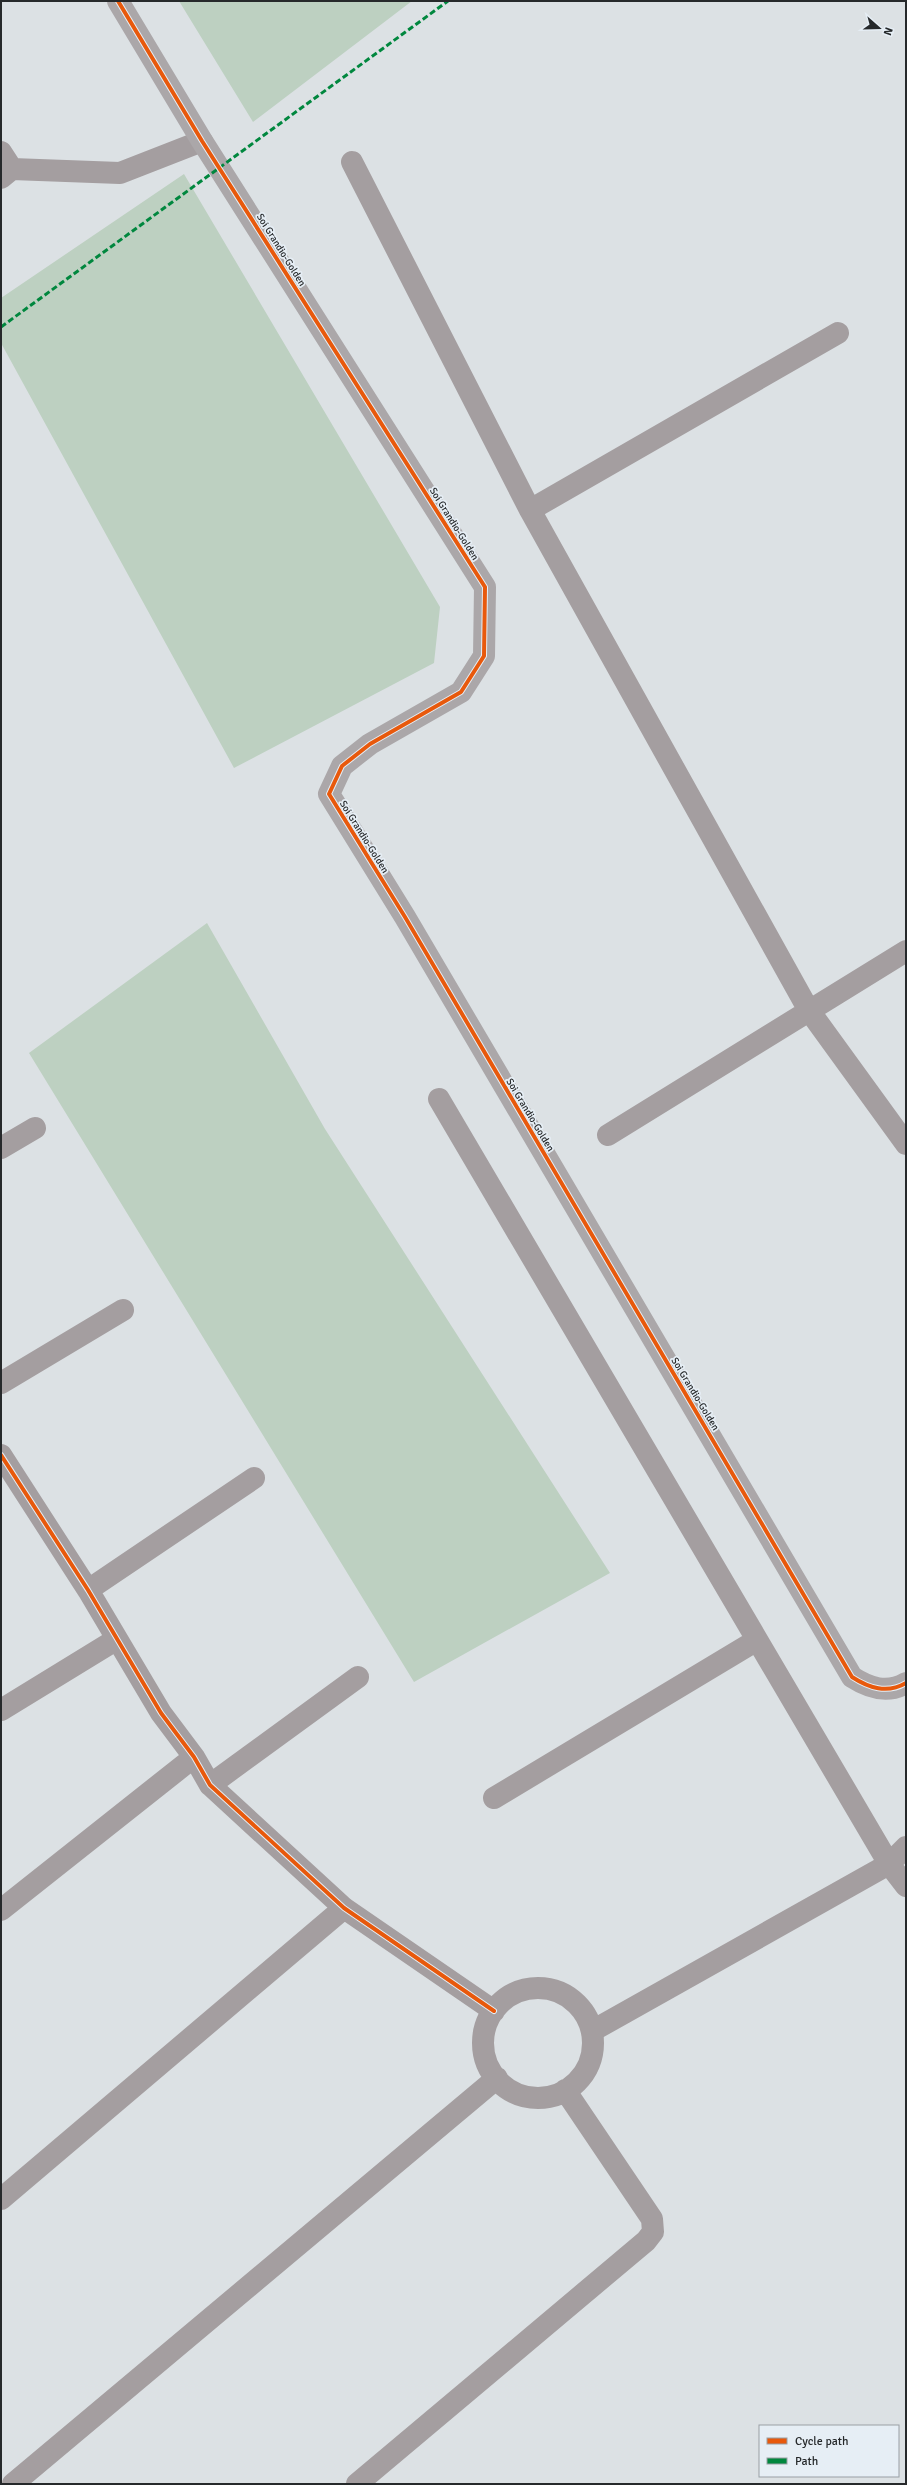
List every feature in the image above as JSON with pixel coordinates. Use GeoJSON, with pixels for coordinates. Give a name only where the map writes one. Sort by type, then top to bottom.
{"type":"FeatureCollection","features":[{"type":"Feature","properties":{"kind":"street","name":"Soi Grandio-Golden"},"geometry":{"type":"LineString","coordinates":[[118,1],[202,141],[485,587],[484,656],[461,692],[370,744],[342,766],[329,794],[405,918],[852,1677],[873,1688],[898,1688],[906,1683]]}},
{"type":"Feature","properties":{"kind":"street"},"geometry":{"type":"LineString","coordinates":[[5,167],[120,173],[202,141]]}},
{"type":"Feature","properties":{"kind":"street"},"geometry":{"type":"LineString","coordinates":[[352,162],[530,510],[808,1009],[906,1144]]}},
{"type":"Feature","properties":{"kind":"street"},"geometry":{"type":"LineString","coordinates":[[530,510],[838,334]]}},
{"type":"Feature","properties":{"kind":"street"},"geometry":{"type":"LineString","coordinates":[[608,1135],[808,1009],[906,951]]}},
{"type":"Feature","properties":{"kind":"street"},"geometry":{"type":"LineString","coordinates":[[439,1099],[757,1640],[898,1862],[906,1886]]}},
{"type":"Feature","properties":{"kind":"street"},"geometry":{"type":"LineString","coordinates":[[1,1148],[35,1128]]}},
{"type":"Feature","properties":{"kind":"street"},"geometry":{"type":"LineString","coordinates":[[1,1383],[123,1310]]}},
{"type":"Feature","properties":{"kind":"street"},"geometry":{"type":"LineString","coordinates":[[3,1462],[88,1590],[161,1713],[194,1757],[210,1785],[344,1908],[494,2011]]}},
{"type":"Feature","properties":{"kind":"street"},"geometry":{"type":"LineString","coordinates":[[88,1590],[254,1478]]}},
{"type":"Feature","properties":{"kind":"street"},"geometry":{"type":"LineString","coordinates":[[1,1710],[117,1639]]}},
{"type":"Feature","properties":{"kind":"street"},"geometry":{"type":"LineString","coordinates":[[494,1798],[757,1640]]}},
{"type":"Feature","properties":{"kind":"street"},"geometry":{"type":"LineString","coordinates":[[210,1785],[358,1677]]}},
{"type":"Feature","properties":{"kind":"street"},"geometry":{"type":"LineString","coordinates":[[1,1910],[194,1757]]}},
{"type":"Feature","properties":{"kind":"street"},"geometry":{"type":"LineString","coordinates":[[592,2031],[898,1862],[906,1847]]}},
{"type":"Feature","properties":{"kind":"street"},"geometry":{"type":"LineString","coordinates":[[1,2199],[344,1908]]}},
{"type":"Feature","properties":{"kind":"street"},"geometry":{"type":"LineString","coordinates":[[534,1988],[552,1989],[567,1996],[581,2008],[590,2022],[592,2031],[593,2040],[591,2057],[584,2073],[565,2090],[555,2095],[537,2098],[518,2094],[503,2085],[490,2070],[484,2053],[484,2033],[494,2011],[502,2001],[517,1992],[534,1988]]}},
{"type":"Feature","properties":{"kind":"street"},"geometry":{"type":"LineString","coordinates":[[13,2484],[497,2078]]}},
{"type":"Feature","properties":{"kind":"street"},"geometry":{"type":"LineString","coordinates":[[357,2484],[646,2241],[653,2232],[652,2219],[565,2090]]}},
{"type":"Feature","properties":{"kind":"green space"},"geometry":{"type":"Polygon","coordinates":[[[179,1],[412,1],[253,122],[179,1]]]}},
{"type":"Feature","properties":{"kind":"green space"},"geometry":{"type":"Polygon","coordinates":[[[184,174],[440,607],[434,663],[234,768],[1,343],[1,298],[184,174]]]}},
{"type":"Feature","properties":{"kind":"green space"},"geometry":{"type":"Polygon","coordinates":[[[207,923],[325,1129],[610,1573],[414,1682],[29,1053],[207,923]]]}},
{"type":"Feature","properties":{"kind":"marked path"},"geometry":{"type":"LineString","coordinates":[[1,327],[448,1]]}},
{"type":"Feature","properties":{"kind":"cycle path"},"geometry":{"type":"LineString","coordinates":[[118,1],[202,141],[485,587],[484,656],[461,692],[370,744],[342,766],[329,794],[405,917],[852,1677],[872,1687],[885,1689],[906,1683]]}},
{"type":"Feature","properties":{"kind":"cycle path"},"geometry":{"type":"LineString","coordinates":[[1,1455],[88,1590],[161,1713],[194,1757],[210,1785],[344,1908],[494,2011]]}}]}
